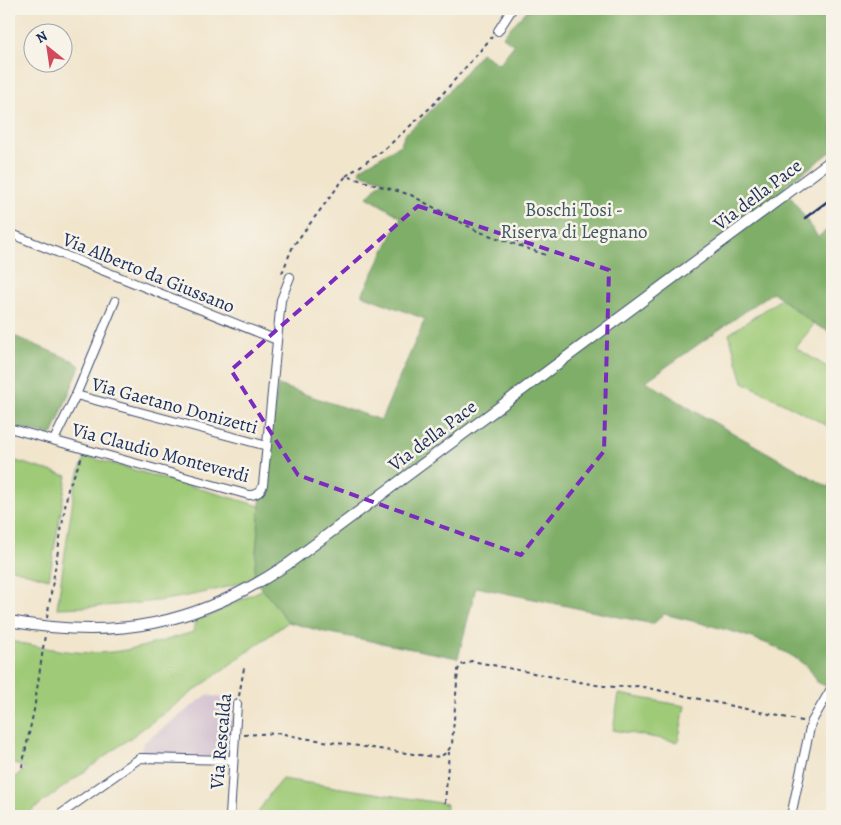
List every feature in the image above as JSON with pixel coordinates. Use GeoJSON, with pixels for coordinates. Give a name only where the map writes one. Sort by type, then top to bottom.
{"type":"FeatureCollection","features":[{"type":"Feature","properties":{"kind":"main road","name":"Via della Pace"},"geometry":{"type":"LineString","coordinates":[[9,621],[46,627],[97,630],[137,626],[207,608],[269,577],[832,160]]}},
{"type":"Feature","properties":{"kind":"street"},"geometry":{"type":"LineString","coordinates":[[498,31],[512,9]]}},
{"type":"Feature","properties":{"kind":"street","name":"Via Alberto da Giussano"},"geometry":{"type":"LineString","coordinates":[[9,233],[277,340]]}},
{"type":"Feature","properties":{"kind":"street"},"geometry":{"type":"LineString","coordinates":[[267,446],[281,300],[290,277]]}},
{"type":"Feature","properties":{"kind":"street"},"geometry":{"type":"LineString","coordinates":[[54,440],[76,395],[115,301]]}},
{"type":"Feature","properties":{"kind":"street","name":"Via Gaetano Donizetti"},"geometry":{"type":"LineString","coordinates":[[76,395],[267,446]]}},
{"type":"Feature","properties":{"kind":"street","name":"Via Claudio Monteverdi"},"geometry":{"type":"LineString","coordinates":[[9,428],[253,495],[260,492],[263,485],[267,446]]}},
{"type":"Feature","properties":{"kind":"street"},"geometry":{"type":"LineString","coordinates":[[791,816],[811,723],[832,686]]}},
{"type":"Feature","properties":{"kind":"street","name":"Via Rescalda"},"geometry":{"type":"LineString","coordinates":[[230,816],[237,704]]}},
{"type":"Feature","properties":{"kind":"street"},"geometry":{"type":"LineString","coordinates":[[58,816],[140,758],[233,760]]}},
{"type":"Feature","properties":{"kind":"path"},"geometry":{"type":"LineString","coordinates":[[281,275],[293,246],[346,176],[385,149],[432,106],[498,31]]}},
{"type":"Feature","properties":{"kind":"path"},"geometry":{"type":"LineString","coordinates":[[346,176],[411,195],[477,231],[546,255]]}},
{"type":"Feature","properties":{"kind":"path"},"geometry":{"type":"LineString","coordinates":[[22,767],[34,710],[68,489],[85,448]]}},
{"type":"Feature","properties":{"kind":"path"},"geometry":{"type":"LineString","coordinates":[[445,803],[458,670],[461,665],[471,661],[596,685],[614,687],[639,686],[811,723]]}},
{"type":"Feature","properties":{"kind":"path","name":"Via Rescalda"},"geometry":{"type":"LineString","coordinates":[[237,704],[244,668]]}},
{"type":"Feature","properties":{"kind":"path"},"geometry":{"type":"LineString","coordinates":[[234,737],[279,733],[327,742],[436,757],[443,756],[449,752]]}},
{"type":"Feature","properties":{"kind":"highlighted area"},"geometry":{"type":"Polygon","coordinates":[[[418,206],[609,270],[604,451],[521,555],[298,475],[231,370],[418,206]]]}},
{"type":"Feature","properties":{"kind":"shaded area"},"geometry":{"type":"Polygon","coordinates":[[[207,695],[234,700],[229,757],[140,756],[143,743],[207,695]]]}},
{"type":"Feature","properties":{"kind":"green space","name":"Boschi Tosi - Riserva di Legnano"},"geometry":{"type":"Polygon","coordinates":[[[528,9],[832,9],[832,151],[784,187],[818,237],[832,226],[832,333],[814,324],[773,292],[646,381],[696,412],[828,487],[832,477],[832,689],[817,682],[808,668],[793,656],[772,646],[750,637],[664,614],[653,624],[476,587],[458,658],[325,632],[288,622],[254,578],[261,492],[278,385],[381,420],[425,319],[362,295],[401,217],[367,197],[383,180],[362,174],[359,171],[400,145],[404,135],[435,106],[481,53],[499,64],[514,45],[503,37],[528,9]]]}},
{"type":"Feature","properties":{"kind":"green space"},"geometry":{"type":"Polygon","coordinates":[[[781,299],[814,324],[796,348],[832,370],[832,428],[743,382],[729,334],[781,299]]]}},
{"type":"Feature","properties":{"kind":"green space"},"geometry":{"type":"Polygon","coordinates":[[[9,334],[74,361],[80,366],[53,433],[50,435],[9,426],[9,334]]]}},
{"type":"Feature","properties":{"kind":"green space"},"geometry":{"type":"Polygon","coordinates":[[[85,456],[260,506],[254,578],[206,592],[157,601],[57,608],[75,485],[85,456]]]}},
{"type":"Feature","properties":{"kind":"green space"},"geometry":{"type":"Polygon","coordinates":[[[9,459],[67,476],[49,579],[9,568],[9,459]]]}},
{"type":"Feature","properties":{"kind":"green space"},"geometry":{"type":"Polygon","coordinates":[[[263,589],[288,622],[24,816],[9,816],[9,782],[26,768],[9,762],[9,641],[86,653],[133,649],[193,632],[195,620],[209,616],[263,589]]]}},
{"type":"Feature","properties":{"kind":"green space"},"geometry":{"type":"Polygon","coordinates":[[[619,694],[685,706],[678,742],[613,730],[619,694]]]}},
{"type":"Feature","properties":{"kind":"green space"},"geometry":{"type":"Polygon","coordinates":[[[282,779],[447,804],[446,816],[256,816],[271,792],[282,779]]]}},
{"type":"Feature","properties":{"kind":"railway"},"geometry":{"type":"LineString","coordinates":[[805,218],[832,198]]}}]}
